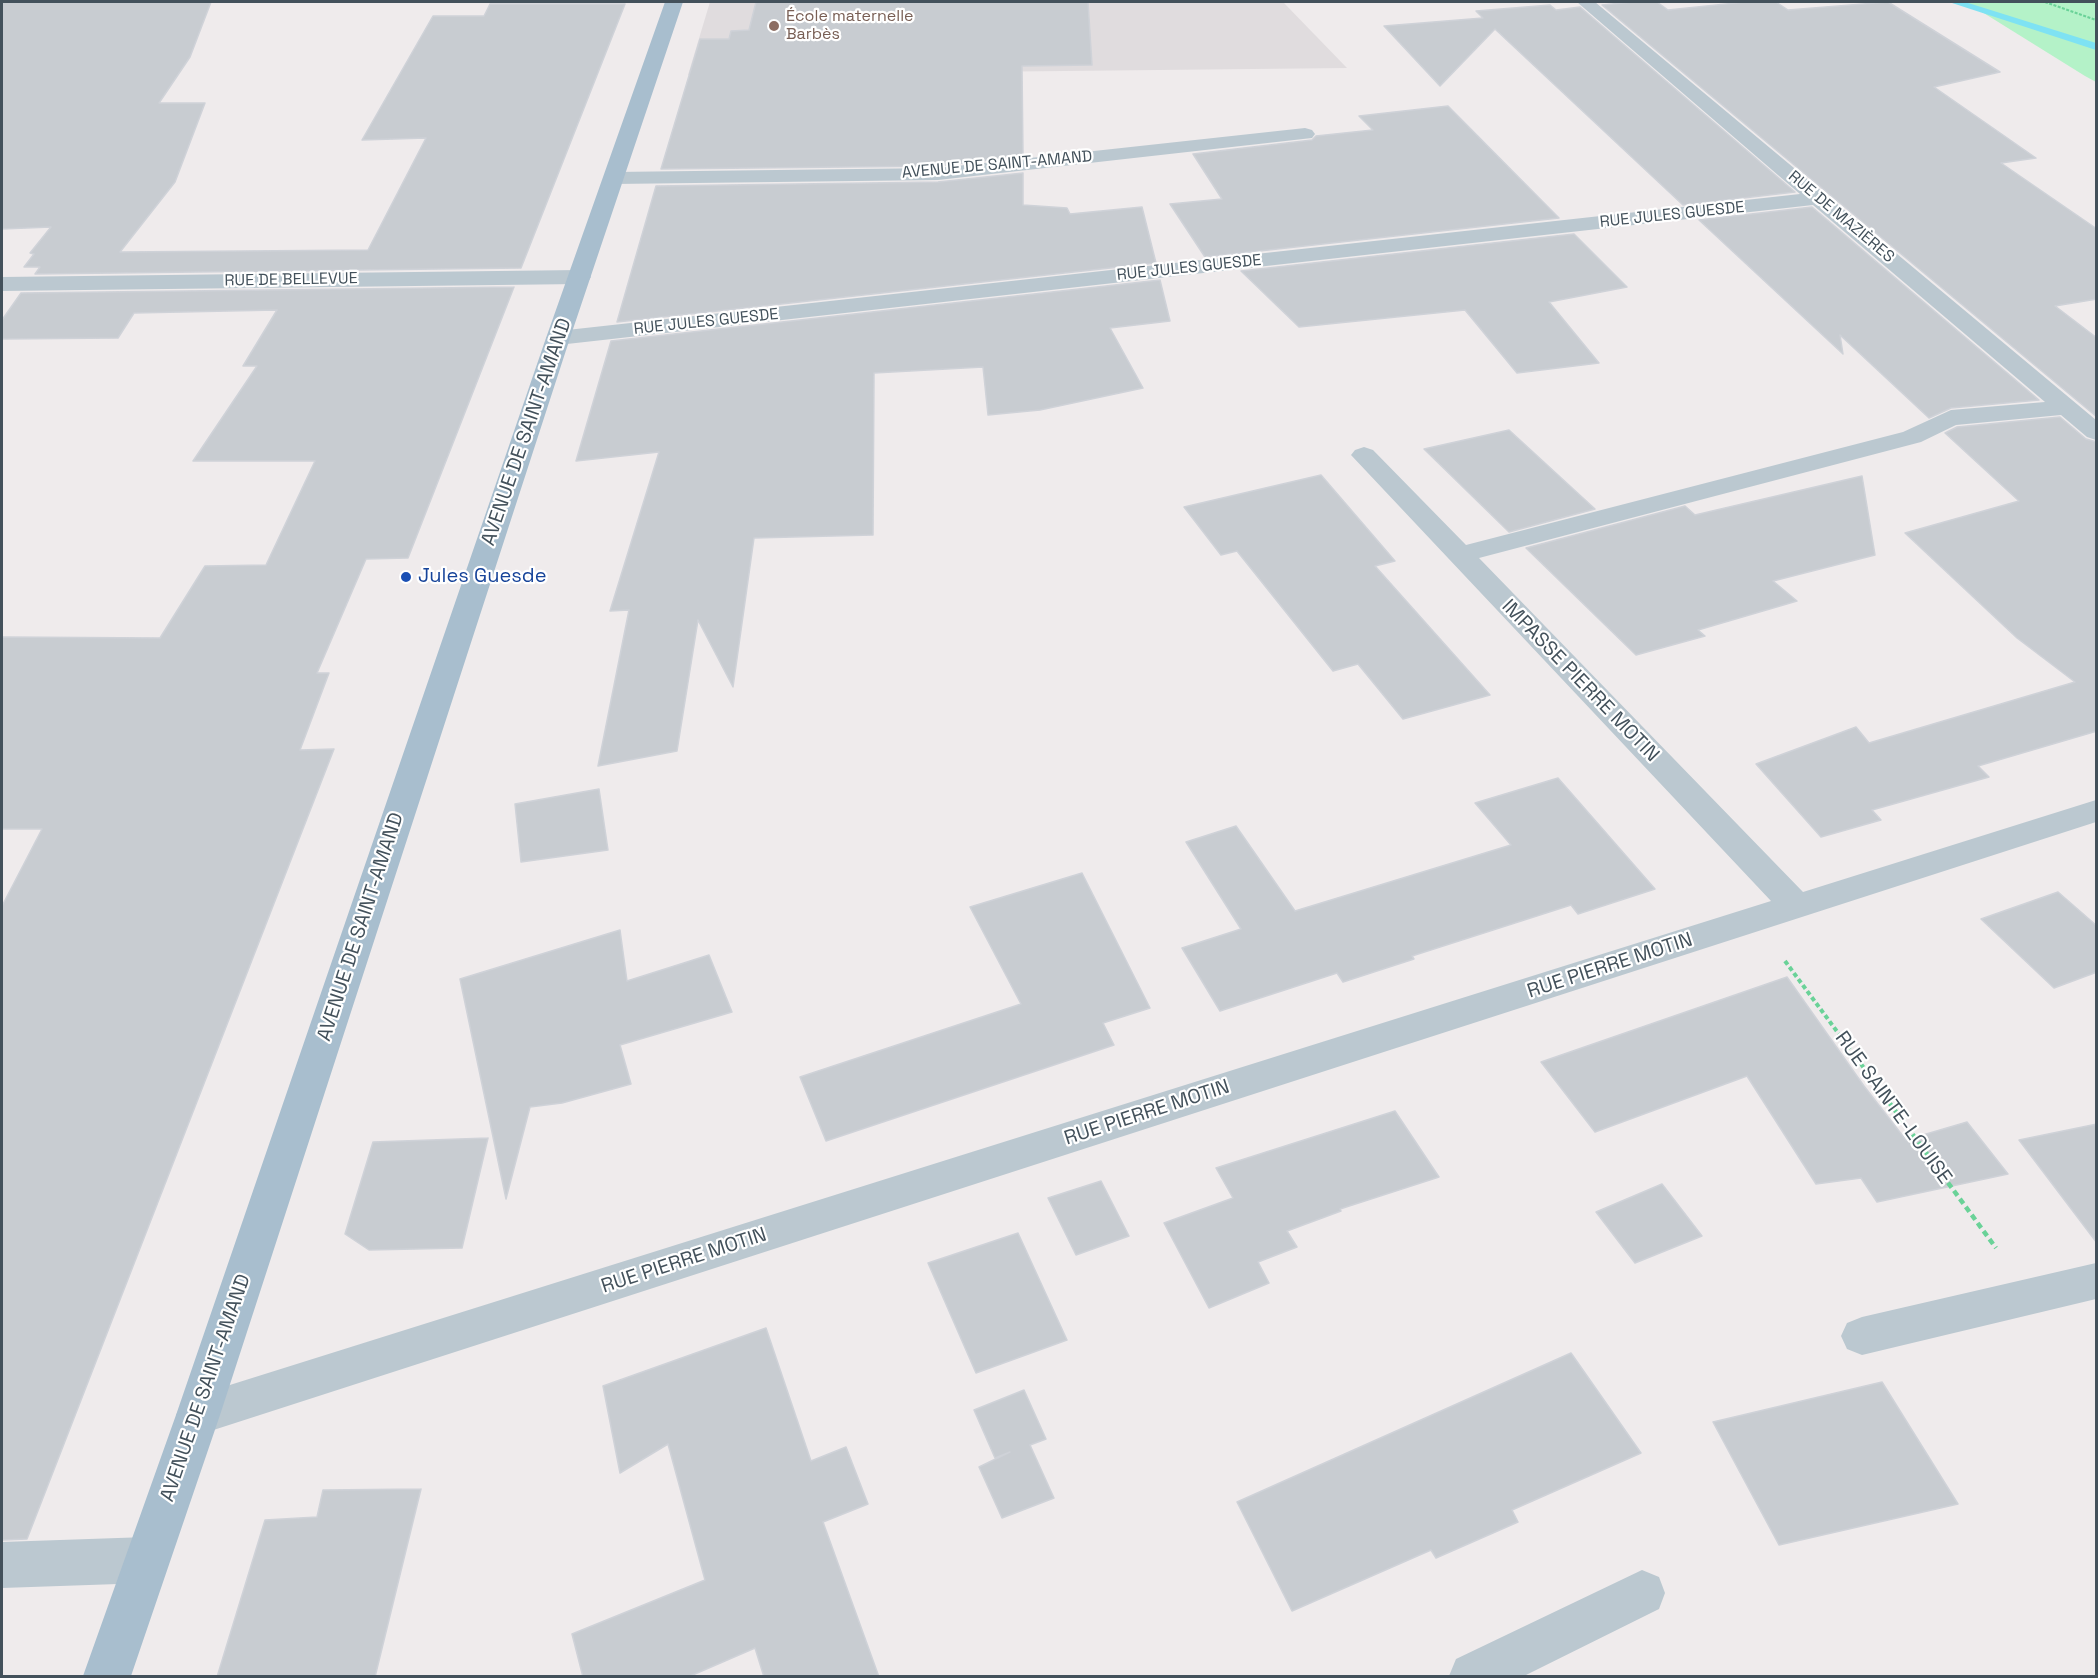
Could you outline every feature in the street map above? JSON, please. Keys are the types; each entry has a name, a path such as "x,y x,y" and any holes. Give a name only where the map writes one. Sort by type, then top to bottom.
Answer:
{"main road":[{"name":"AVENUE DE SAINT-AMAND","path":"106,1677 198,1415 558,338 674,2"}],"street":[{"name":"RUE DE MAZIÈRES","path":"1585,2 2097,432"},
{"name":"AVENUE DE SAINT-AMAND","path":"614,178 938,174 1305,134"},
{"name":"RUE JULES GUESDE","path":"558,338 1819,198"},
{"name":"RUE DE BELLEVUE","path":"2,284 580,277"},
{"path":"1460,555 1912,436 1951,418 2066,407"},
{"name":"IMPASSE PIERRE MOTIN","path":"1364,456 1797,907"},
{"name":"RUE PIERRE MOTIN","path":"198,1415 2097,811"},
{"path":"1862,1336 2097,1281"},
{"path":"2,1565 147,1560"},
{"path":"1473,1677 1642,1593"}],"path":[{"path":"2045,2 2097,21"},
{"name":"RUE SAINTE-LOUISE","path":"1755,920 2031,1296"}],"shaded area":[{"path":"710,2 1283,2 1347,68 688,75"}],"green space":[{"path":"1966,2 2096,2 2096,82 2085,76"}],"building":[{"path":"2,2 211,2 190,57 159,103 205,103 175,182 120,252 368,250 426,138 362,140 433,16 484,16 490,4 625,4 521,268 35,274 40,267 24,267 34,254 30,253 51,227 2,229"},
{"path":"756,2 1088,2 1092,65 1022,66 1023,156 938,166 661,169 700,39 729,39 731,31 749,30"},
{"path":"1657,2 1668,10 1745,2 1776,2 1788,10 1888,2 2000,72 1934,87 2036,158 2001,163 2097,229 2097,299 2055,306 2097,338 2097,417 1602,5"},
{"path":"1550,5 1556,10 1580,7 1795,192 1683,205 1495,29 1440,86 1384,26 1483,18 1476,11"},
{"path":"1448,106 1559,218 1205,257 1170,204 1222,199 1193,154 1312,140 1316,136 1373,130 1359,116"},
{"path":"1023,173 1023,205 1067,208 1070,214 1142,207 1156,263 617,322 656,186 938,182"},
{"path":"1812,207 2039,400 1951,408 1929,418 1840,335 1843,354 1699,220"},
{"path":"1574,234 1627,287 1549,302 1599,363 1517,373 1465,310 1299,327 1241,271"},
{"path":"1160,280 1170,321 1110,328 1143,388 1040,410 988,415 983,367 874,373 873,535 754,538 733,687 698,620 677,751 598,766 629,610 610,611 659,452 576,461 611,341"},
{"path":"514,287 408,558 366,559 317,673 329,673 300,750 334,749 27,1539 2,1540 2,906 42,829 2,829 2,637 160,638 205,566 266,565 315,461 193,461 257,366 243,366 277,310 134,313 118,338 2,339 2,320 21,293"},
{"path":"2060,417 2086,439 2097,442 2097,731 1978,766 1989,777 1872,810 1881,820 1821,837 1756,764 1856,727 1869,743 2075,682 2017,638 1905,533 2019,501 1945,433 1957,427"},
{"path":"1509,430 1595,509 1509,532 1424,449"},
{"path":"1321,475 1395,561 1375,566 1490,695 1403,719 1358,664 1333,671 1237,551 1221,555 1184,507"},
{"path":"1862,476 1875,555 1773,581 1797,601 1698,630 1705,636 1636,655 1526,548 1685,506 1695,515"},
{"path":"1558,778 1655,889 1578,914 1571,905 1412,956 1414,959 1343,982 1337,973 1220,1011 1182,948 1241,929 1186,842 1236,826 1295,911 1511,845 1475,803"},
{"path":"599,789 608,850 521,862 515,804"},
{"path":"1082,873 1150,1008 1103,1023 1114,1045 826,1141 800,1077 1021,1004 970,907"},
{"path":"2058,892 2097,926 2097,972 2054,988 1981,919"},
{"path":"620,930 627,981 709,955 732,1012 620,1045 631,1084 562,1103 530,1107 506,1199 460,979"},
{"path":"1787,977 1864,1086 1906,1140 1967,1122 2008,1174 1877,1202 1861,1178 1816,1184 1747,1076 1595,1132 1541,1062"},
{"path":"1395,1111 1439,1177 1340,1209 1341,1211 1287,1231 1297,1247 1258,1262 1269,1283 1209,1308 1164,1223 1233,1198 1216,1168"},
{"path":"2097,1124 2097,1243 2019,1140"},
{"path":"488,1138 462,1248 369,1250 345,1234 373,1142"},
{"path":"1101,1181 1129,1236 1076,1255 1048,1198"},
{"path":"1662,1184 1702,1236 1635,1263 1596,1212"},
{"path":"1018,1233 1067,1340 976,1373 928,1263"},
{"path":"766,1328 811,1461 846,1447 868,1504 823,1522 879,1677 764,1677 755,1648 688,1677 583,1677 572,1634 705,1580 668,1444 620,1473 603,1386"},
{"path":"1571,1353 1641,1453 1512,1510 1518,1522 1436,1558 1431,1550 1292,1611 1237,1502"},
{"path":"1882,1382 1958,1504 1779,1545 1713,1422"},
{"path":"1024,1390 1046,1439 1030,1445 1054,1498 1002,1518 979,1467 1010,1452 995,1458 974,1410"},
{"path":"421,1489 375,1677 217,1677 265,1520 317,1517 323,1490"}],"waterway":[{"path":"1955,2 2096,47"}],"place":[{"name":"École maternelle Barbès","path":"774,26"},
{"name":"Jules Guesde","path":"406,577"}]}
